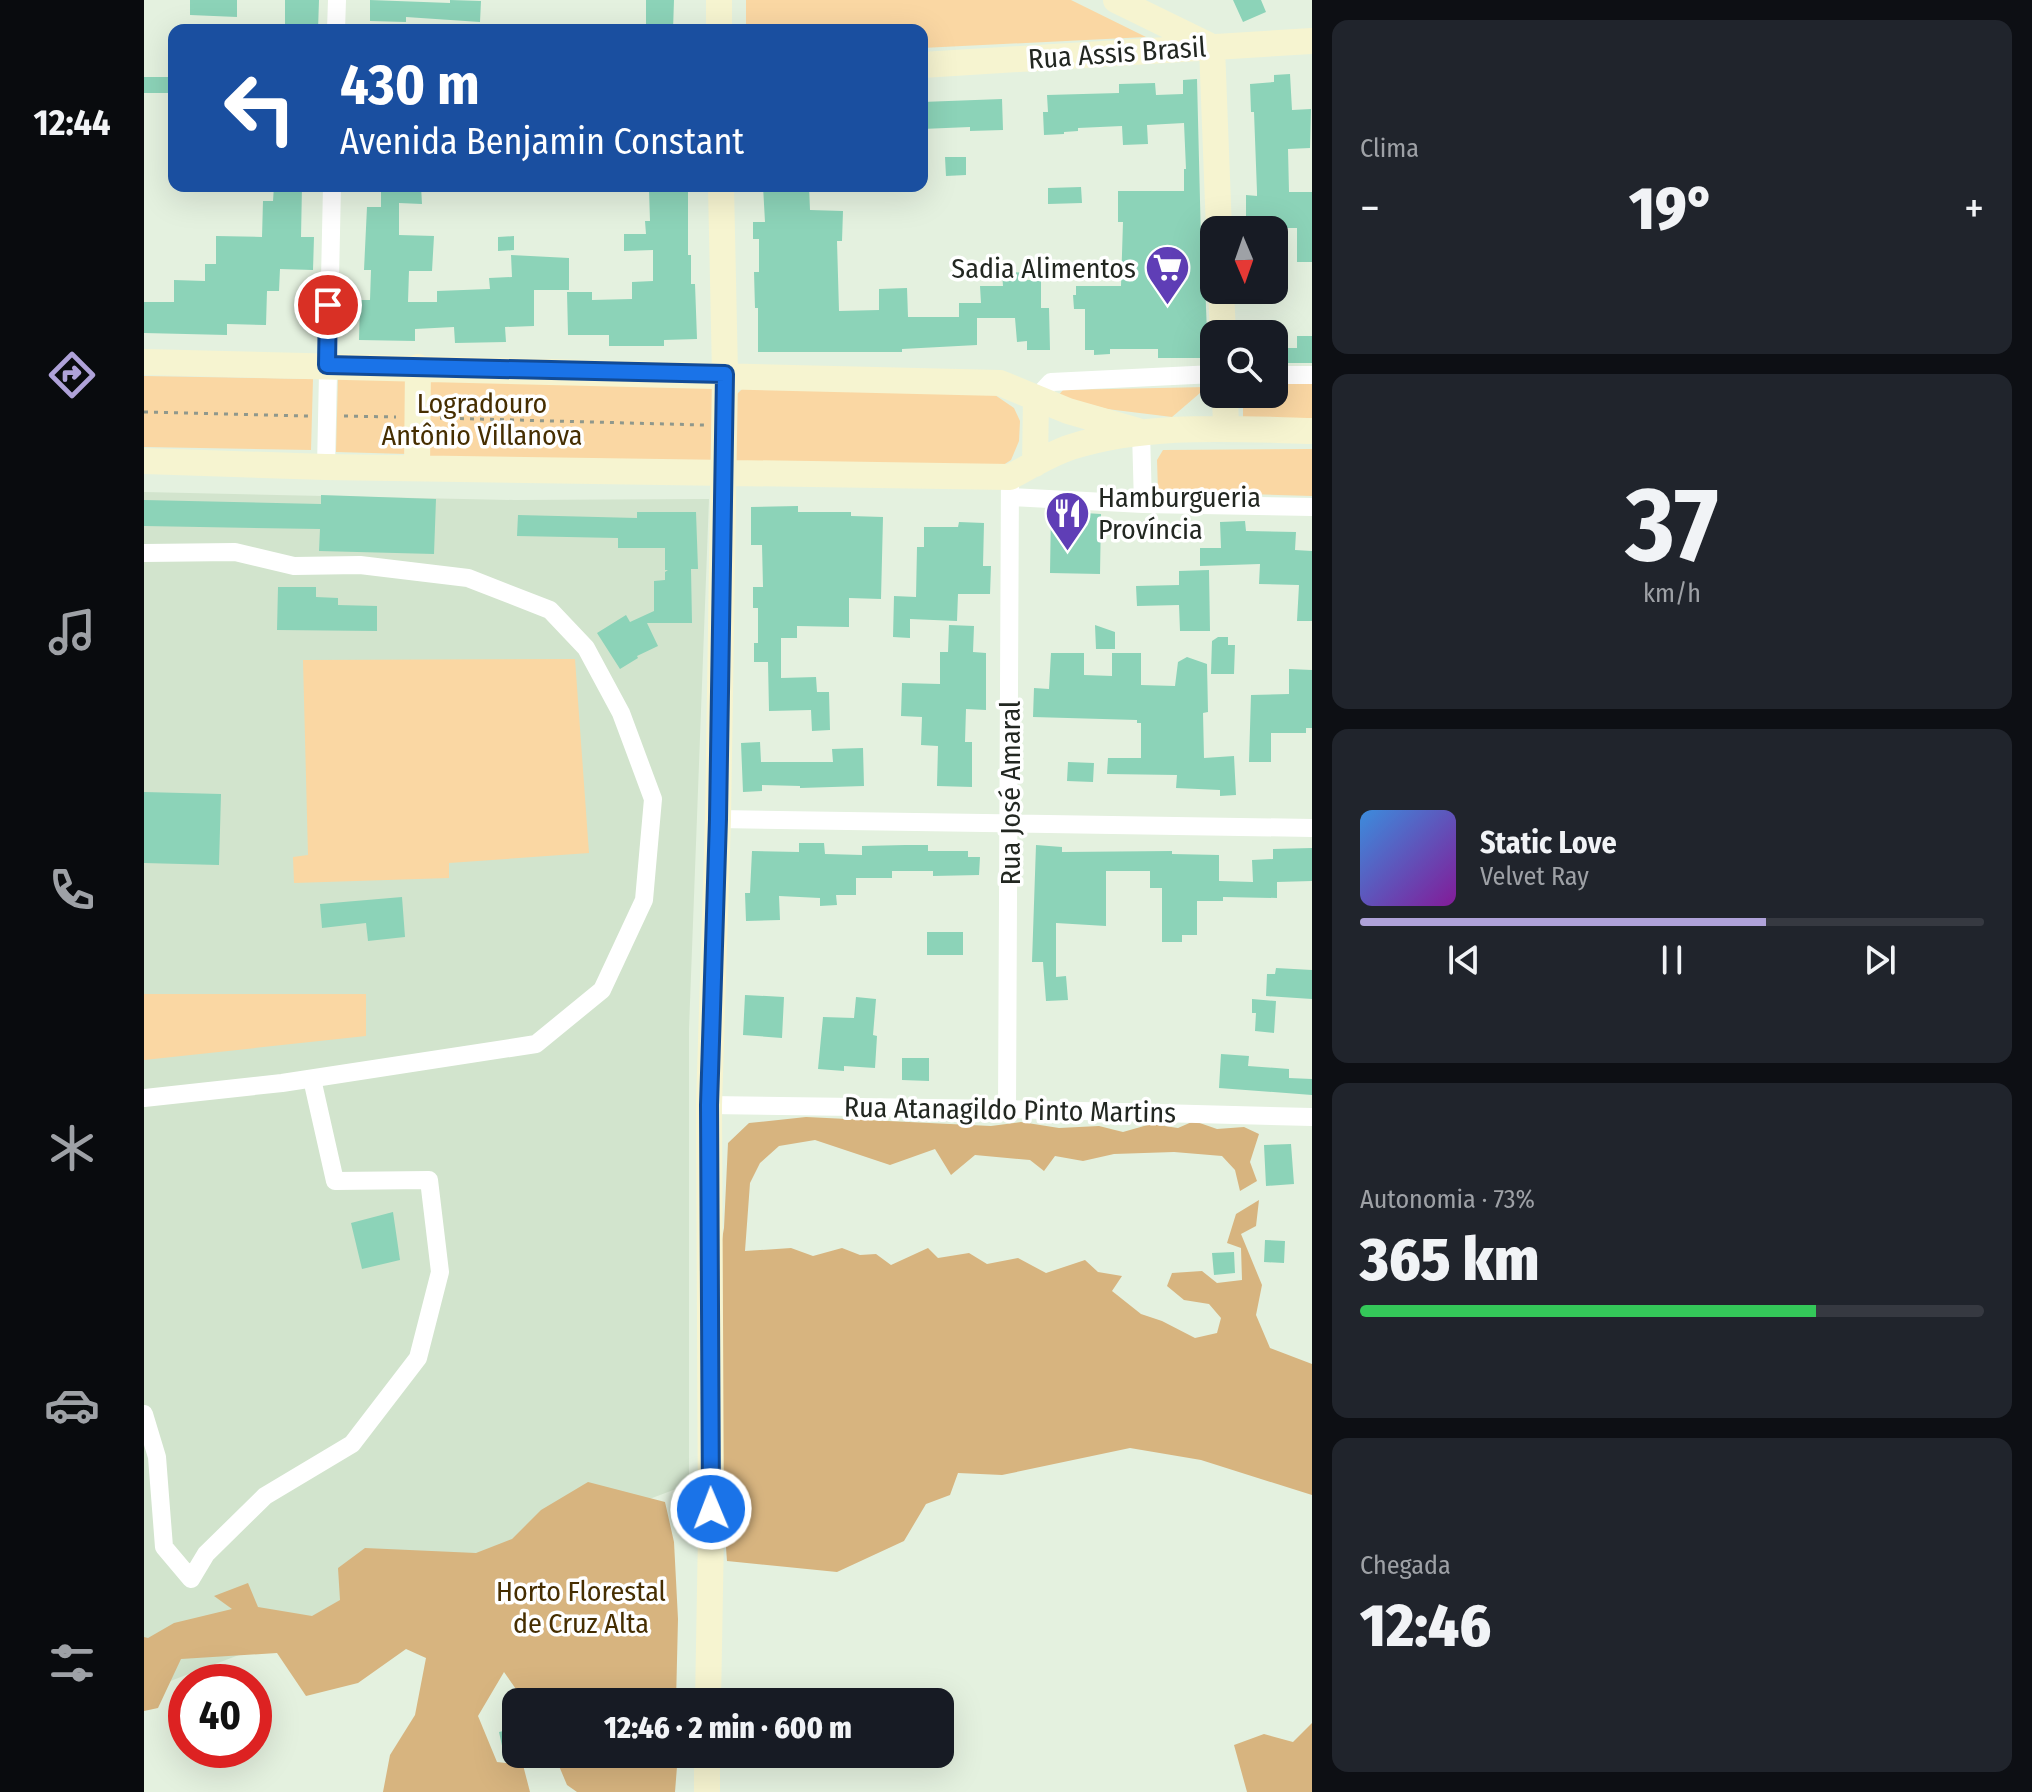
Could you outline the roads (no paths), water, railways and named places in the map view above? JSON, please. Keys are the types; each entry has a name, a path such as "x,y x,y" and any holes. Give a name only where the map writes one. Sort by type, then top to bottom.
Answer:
{"main road":[{"path":"719,0 719,24"},
{"path":"1116,0 1212,47 1218,216"},
{"name":"Rua Assis Brasil","path":"928,65 1312,41"},
{"path":"708,1688 711,1533 709,1105 718,819 725,374 721,192"},
{"path":"144,362 1000,383 1068,411 1141,432"},
{"path":"417,468 418,367"},
{"path":"1035,464 1036,398"},
{"path":"1225,408 1226,429"},
{"path":"144,461 724,474 1010,487 1035,464 1070,447 1141,432 1226,429 1312,431"},
{"path":"707,1768 707,1792"}],"street":[{"path":"336,24 337,0"},
{"path":"326,467 332,192"},
{"path":"1036,398 1051,382 1200,375"},
{"path":"1288,375 1312,375"},
{"path":"1141,432 1143,504"},
{"path":"1010,487 1143,504 1312,507"},
{"name":"Rua José Amaral","path":"1007,1109 1010,487"},
{"path":"144,553 235,552 294,566 360,565 468,578 550,610 586,648 621,713 653,799 644,900 602,990 536,1044 312,1079 144,1098"},
{"path":"718,819 1312,828"},
{"path":"144,1414 157,1457 164,1547 191,1579 206,1554 265,1496 352,1444 418,1358 440,1272 429,1180 335,1181 312,1079"},
{"name":"Rua Atanagildo Pinto Martins","path":"709,1105 1312,1117"}],"place":[{"name":"Sadia Alimentos","path":"1167,307"},
{"name":"Hamburgueria Província","path":"1067,552"}],"park label":[{"name":"Logradouro Antônio Villanova","path":"482,419"},
{"name":"Horto Florestal de Cruz Alta","path":"581,1607"}]}
